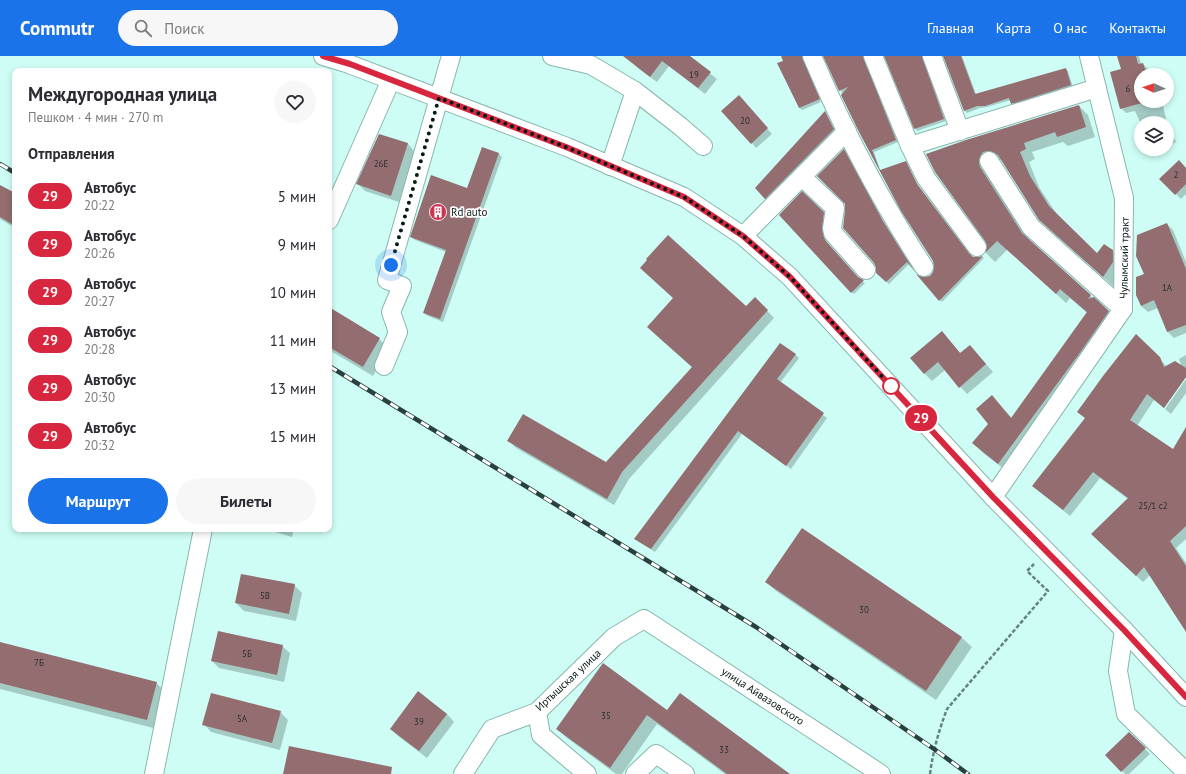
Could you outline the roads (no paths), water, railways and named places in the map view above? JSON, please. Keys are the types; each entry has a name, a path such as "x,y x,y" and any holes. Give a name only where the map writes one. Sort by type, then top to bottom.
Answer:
{"street":[{"path":"323,56 350,64 566,147 684,197 743,236 790,277 993,497 1124,630 1186,697"},
{"path":"384,366 398,332 391,312 402,286 387,280 451,56"},
{"path":"552,56 591,65 635,91 704,146"},
{"path":"812,56 825,87 866,170 924,267"},
{"path":"873,56 910,146 926,178 977,247"},
{"path":"932,56 960,131"},
{"name":"Чулымский тракт","path":"993,497 1123,309 1124,198 1089,56"},
{"path":"332,213 391,80"},
{"path":"910,146 1097,88"},
{"path":"610,166 635,91"},
{"path":"743,236 847,131"},
{"path":"989,161 1031,227 1123,309"},
{"path":"802,177 835,208 832,228 833,233 866,270"},
{"path":"154,774 202,532"},
{"name":"Иртышская улица","path":"463,774 492,729 537,712 614,636 644,619"},
{"name":"улица Айвазовского","path":"644,619 881,774"},
{"path":"1124,630 1118,671 1126,714 1186,772"},
{"path":"537,712 540,735 587,774"},
{"path":"635,774 656,754 685,774"}],"railway":[{"path":"0,164 12,171"},
{"path":"332,368 756,627 968,774"}],"place":[{"name":"Rd auto","path":"438,212"}]}
